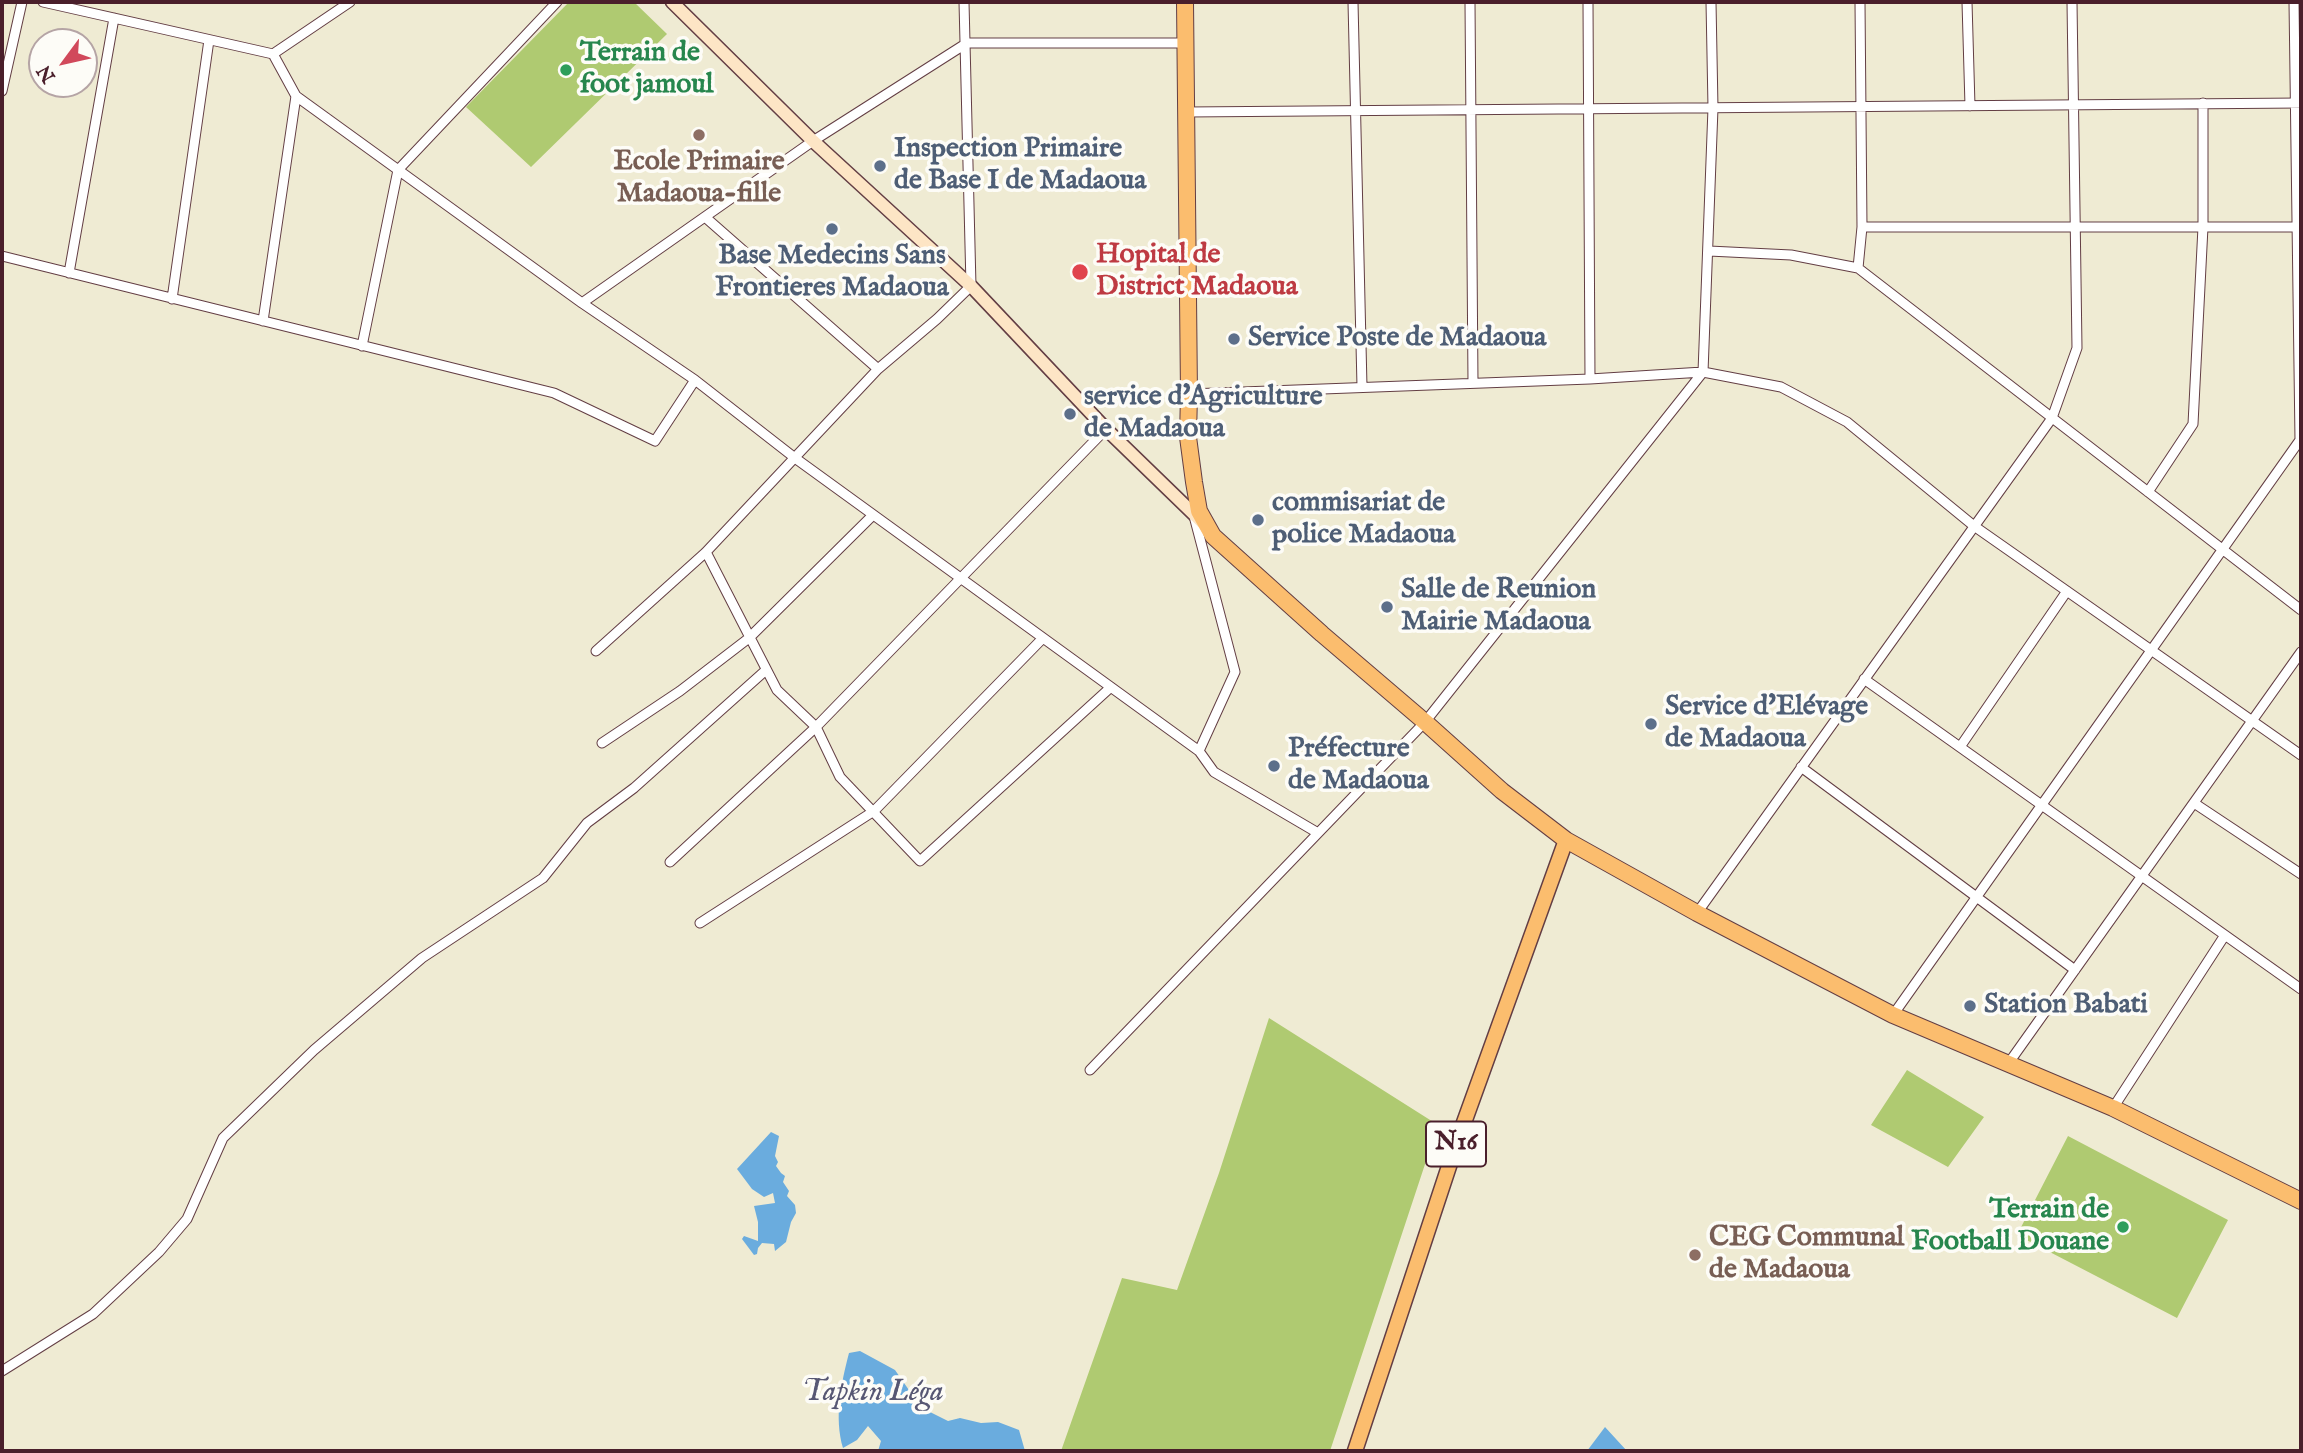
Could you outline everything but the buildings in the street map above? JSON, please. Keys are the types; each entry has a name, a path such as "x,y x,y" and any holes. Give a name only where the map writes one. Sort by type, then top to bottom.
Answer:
{"highway":[{"path":"1185,2 1188,437 1199,520 1213,536 1502,791 1566,840 1697,913 1893,1015 2113,1108 2301,1201"}],"main road":[{"name":"N16","path":"1355,1451 1457,1142 1566,840"}],"street":[{"path":"2,91 22,2"},
{"path":"43,2 274,54 350,2"},
{"path":"362,346 398,170 557,2"},
{"path":"672,2 813,141 971,286 1106,429 1199,520 1235,672 1199,751"},
{"path":"596,651 706,552 878,369 971,286 964,2"},
{"path":"1353,2 1362,387"},
{"path":"1470,2 1473,383"},
{"path":"1588,2 1590,379"},
{"path":"1090,1070 1425,722 1703,372 1713,108 1711,2"},
{"path":"1858,268 1862,227 1860,2"},
{"path":"1967,2 1970,106"},
{"path":"1697,913 2052,418 2077,348 2072,2"},
{"path":"1893,1015 2300,440 2298,103 2294,2"},
{"path":"69,273 114,18"},
{"path":"172,299 209,40"},
{"path":"582,303 813,141 967,43 1185,43"},
{"path":"274,54 296,96 582,303 695,380 795,458 1199,751 1214,772 1318,833"},
{"path":"263,321 296,96"},
{"path":"2148,492 2193,424 2203,227 2203,103"},
{"path":"1187,112 2298,103"},
{"path":"705,217 878,369"},
{"path":"1862,227 2298,227"},
{"path":"1709,250 1791,255 1858,268 2301,610"},
{"path":"2,256 554,393 654,441 695,380"},
{"path":"1189,394 1590,379 1703,372 1781,387 1847,422 1974,526 2301,755"},
{"path":"670,862 816,727 1106,429"},
{"path":"602,743 680,691 748,638 873,515"},
{"path":"706,552 777,690 816,727 840,777 920,861 1111,687"},
{"path":"1960,747 2067,591"},
{"path":"700,923 874,811 1042,638"},
{"path":"2008,1064 2301,652"},
{"path":"2,1371 93,1314 159,1252 187,1219 223,1138 314,1050 422,958 543,878 587,822 634,788 766,670"},
{"path":"1864,679 2301,989"},
{"path":"1801,767 2075,970"},
{"path":"2194,803 2301,874"},
{"path":"2113,1108 2225,935"}],"green space":[{"name":"Terrain de foot jamoul","path":"569,2 634,2 667,34 531,167 466,107"},
{"path":"1269,1018 1438,1125 1330,1451 1061,1451 1122,1278 1177,1290 1219,1173"},
{"path":"1907,1070 1984,1117 1948,1167 1871,1125"},
{"name":"Terrain de Football Douane","path":"2068,1136 2228,1220 2177,1318 2017,1235"}],"water":[{"path":"771,1132 779,1136 776,1166 785,1176 783,1182 789,1191 787,1196 795,1205 796,1213 786,1242 775,1251 774,1244 762,1243 754,1255 742,1239 744,1236 758,1241 758,1222 754,1206 775,1203 773,1193 764,1197 752,1189 737,1169"},
{"name":"Tapkin Léga","path":"860,1351 895,1370 928,1411 948,1421 960,1418 981,1423 998,1422 1019,1430 1025,1451 878,1451 881,1441 868,1426 857,1440 843,1448 839,1424 841,1389 849,1353"},
{"path":"1605,1427 1627,1451 1587,1451"}],"place":[{"name":"Terrain de foot jamoul","path":"566,70"},
{"name":"Ecole Primaire Madaoua-fille","path":"699,135"},
{"name":"Inspection Primaire de Base I de Madaoua","path":"880,166"},
{"name":"Base Medecins Sans Frontieres Madaoua","path":"832,229"},
{"name":"Hopital de District Madaoua","path":"1080,272"},
{"name":"Service Poste de Madaoua","path":"1234,339"},
{"name":"service d'Agriculture de Madaoua","path":"1070,414"},
{"name":"commisariat de police Madaoua","path":"1258,520"},
{"name":"Salle de Reunion Mairie Madaoua","path":"1387,607"},
{"name":"Service d'Elévage de Madaoua","path":"1651,724"},
{"name":"Préfecture de Madaoua","path":"1274,766"},
{"name":"Station Babati","path":"1970,1006"},
{"name":"Terrain de Football Douane","path":"2123,1227"},
{"name":"CEG Communal de Madaoua","path":"1695,1255"}]}
